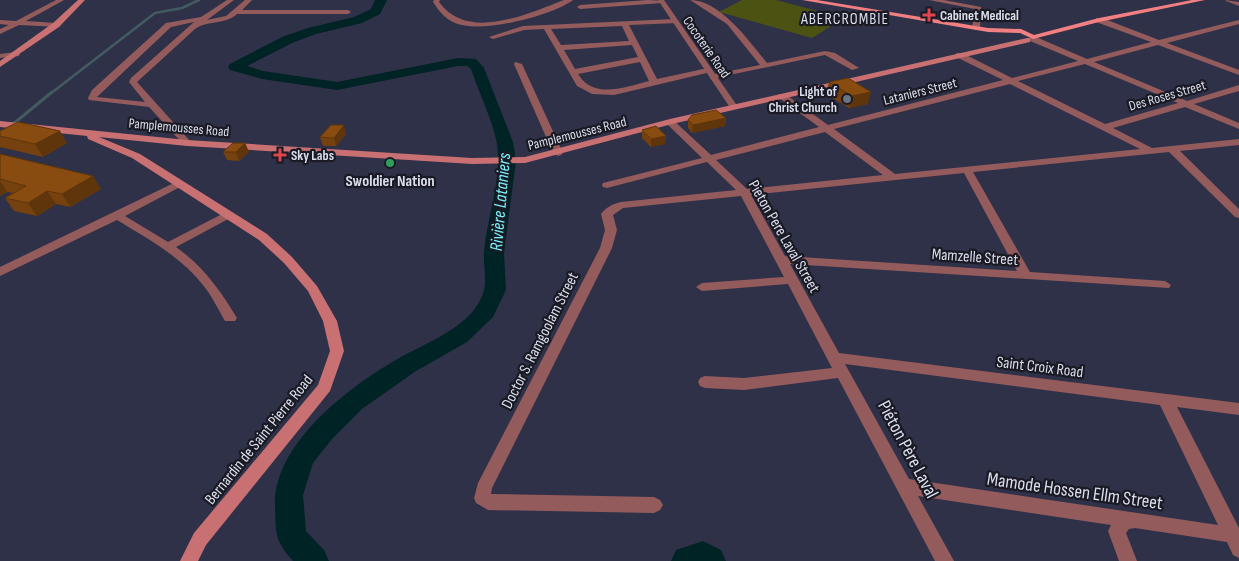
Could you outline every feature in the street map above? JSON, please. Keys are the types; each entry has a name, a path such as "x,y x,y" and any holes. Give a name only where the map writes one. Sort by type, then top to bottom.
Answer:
{"main road":[{"path":"0,65 56,25 82,0"},
{"path":"805,0 976,28 991,31 1008,38 1031,38 1061,28 1202,0"},
{"path":"1008,38 1020,31 1061,28"},
{"path":"1020,31 1031,38"},
{"name":"Pamplemousses Road","path":"3,124 187,143 495,161 525,160 558,153 670,122 959,55 1008,38 1031,38"},
{"name":"Bernardin de Saint Pierre Road","path":"69,130 123,149 136,156 264,237 288,260 313,289 330,321 337,351 325,386 200,539 189,561"},
{"path":"123,149 137,137"},
{"path":"136,156 135,144 137,137"}],"street":[{"path":"0,32 61,0"},
{"path":"187,143 135,85 135,78 195,25 231,0"},
{"path":"195,25 228,18 249,0"},
{"path":"437,0 436,2 445,14 458,21 480,25 526,16 570,0"},
{"path":"580,7 661,0"},
{"name":"Cocoterie Road","path":"661,0 734,107"},
{"path":"693,0 730,22 764,66"},
{"path":"932,0 966,3 980,9 976,28"},
{"path":"1228,0 1239,4"},
{"path":"234,12 350,9 242,6"},
{"path":"152,105 92,98 95,92 169,25 203,19"},
{"path":"1099,20 1239,73"},
{"path":"493,37 519,29 674,21"},
{"path":"0,22 56,25"},
{"name":"Lataniers Street","path":"607,185 1239,22"},
{"path":"624,24 654,82"},
{"path":"546,28 580,84 595,92 614,92 654,82 764,66 825,53"},
{"path":"1031,38 1239,126"},
{"path":"558,48 634,43"},
{"path":"816,46 825,53 855,68"},
{"path":"0,56 16,54"},
{"path":"959,55 1149,150"},
{"path":"573,72 642,59"},
{"path":"518,64 558,153"},
{"name":"Des Roses Street","path":"1103,128 1239,88"},
{"path":"782,96 894,178"},
{"name":"Pieton Pere Laval Street","path":"670,122 744,192 836,358"},
{"path":"744,192 1239,142"},
{"path":"1171,148 1239,216"},
{"path":"967,170 1025,275"},
{"path":"0,272 117,216 178,184"},
{"name":"Doctor S. Ramgoolam Street","path":"654,505 488,502 482,498 484,488 606,248 611,230 607,214 621,205 744,192"},
{"path":"169,246 228,215"},
{"path":"117,216 169,246 193,266 207,282 230,318"},
{"name":"Mamzelle Street","path":"782,260 1166,285"},
{"path":"702,287 793,280"},
{"name":"Piéton Père Laval","path":"836,358 945,561"},
{"name":"Saint Croix Road","path":"836,358 1239,409"},
{"path":"705,382 744,384 844,372"},
{"path":"1166,399 1237,540"},
{"name":"Mamode Hossen Ellm Street","path":"904,486 1135,520 1237,540"},
{"path":"1128,561 1117,530 1124,522 1135,520"}],"green space":[{"path":"742,0 776,0 844,18 812,38 719,12"}],"building":[{"path":"848,78 871,92 852,96 829,82"},
{"path":"716,110 726,118 693,125 688,120 692,115"},
{"path":"18,122 60,131 35,144 0,136 0,131"},
{"path":"331,125 344,125 334,138 320,137"},
{"path":"656,126 666,136 651,139 642,130"},
{"path":"233,143 245,143 236,152 223,152"},
{"path":"0,154 93,176 62,194 47,191 28,203 5,198 26,186 0,179"}],"waterway":[{"path":"50,94 155,13 182,8 199,0"},
{"name":"Rivière Lataniers","path":"313,561 291,537 289,495 301,458 323,431 353,402 407,365 459,336 485,312 495,290 494,253 507,161 505,142 477,68 471,62 458,62 337,86 262,75 235,67 287,40 312,31 358,20 376,11 381,0"},
{"path":"12,125 52,92"},
{"name":"Rivière Lataniers","path":"687,561 703,556 710,561"}],"place":[{"name":"Cabinet Medical","path":"929,15"},
{"name":"Light of Christ Church","path":"847,99"},
{"name":"Sky Labs","path":"280,155"},
{"name":"Swoldier Nation","path":"390,163"}],"district":[{"name":"ABERCROMBIE","path":"845,18"}]}
